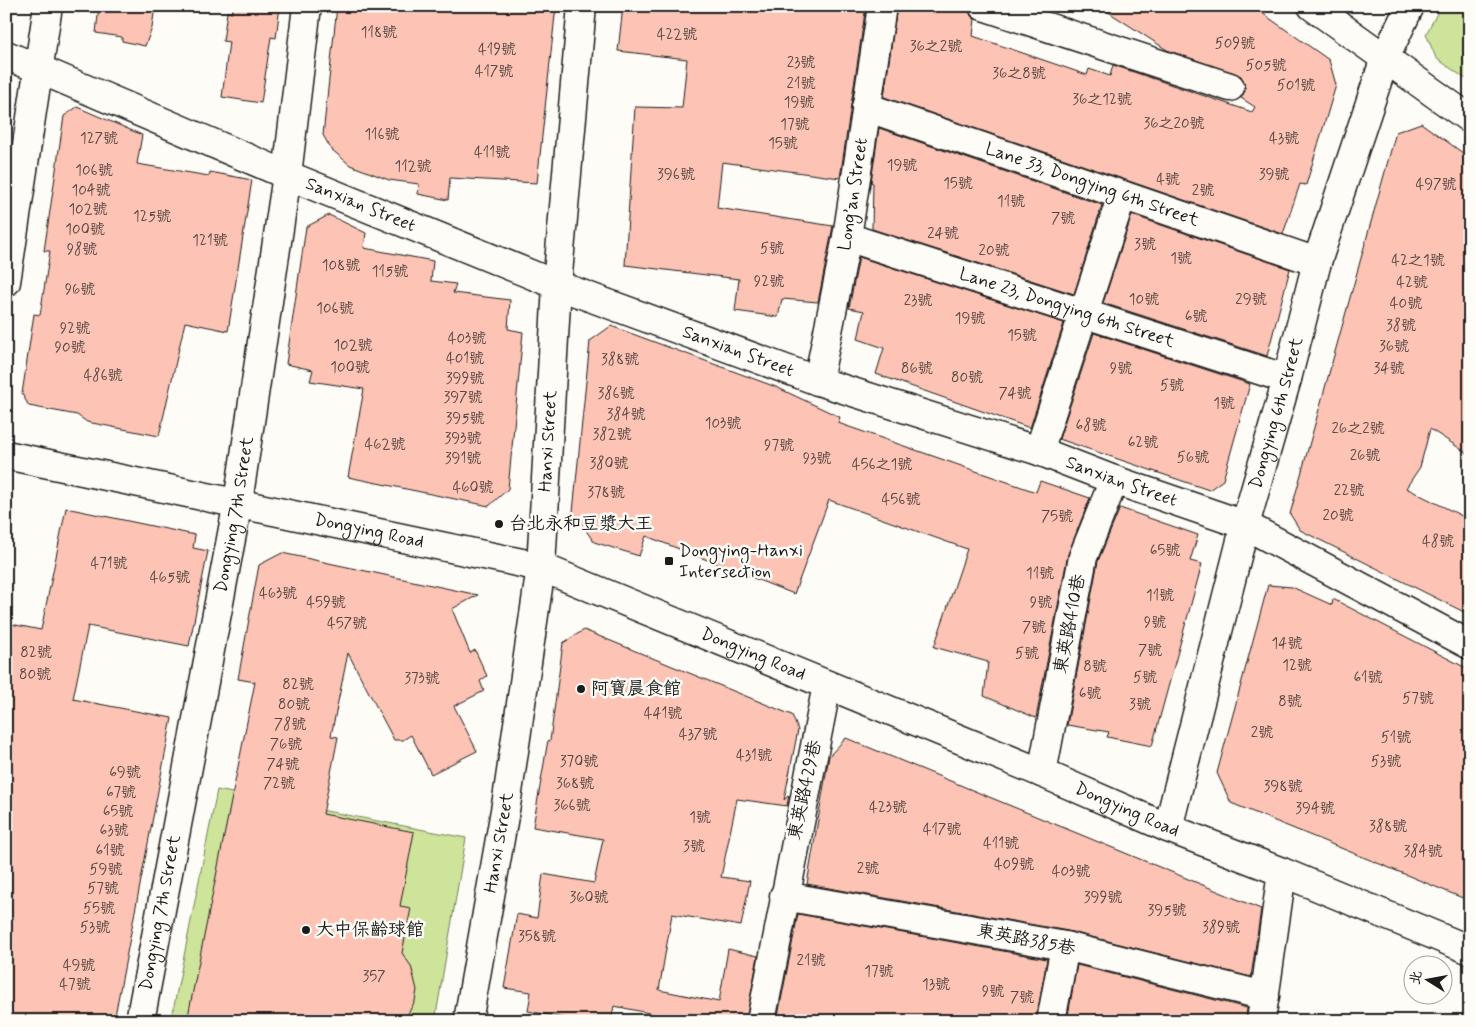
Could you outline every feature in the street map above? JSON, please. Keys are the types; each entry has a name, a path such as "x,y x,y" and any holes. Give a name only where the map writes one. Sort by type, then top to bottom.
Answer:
{"street":[{"path":"6,282 48,6"},
{"name":"Dongying 7th Street","path":"140,1021 238,502 287,175 307,6"},
{"name":"Hanxi Street","path":"468,1021 507,798 541,567 557,285 582,6"},
{"name":"Long’an Street","path":"818,381 847,237 882,6"},
{"path":"983,6 1230,87"},
{"path":"1312,6 1470,119"},
{"name":"Dongying 6th Street","path":"1168,828 1245,525 1317,262 1386,58 1410,6"},
{"name":"Sanxian Street","path":"6,55 287,175 557,285 818,381 1039,451 1114,480 1245,525 1470,645"},
{"name":"Lane 33, Dongying 6th Street","path":"866,107 1317,262"},
{"path":"1039,451 1122,195"},
{"name":"Lane 23, Dongying 6th Street","path":"847,237 1286,379"},
{"name":"Dongying Road","path":"6,455 238,502 541,567 1042,773 1168,828 1282,872 1470,950"},
{"name":"東英路410巷","path":"1042,773 1083,556 1114,480"},
{"name":"東英路429巷","path":"761,1021 784,896 827,685"},
{"name":"東英路385巷","path":"784,896 1065,946 1263,1009 1282,872"},
{"path":"1051,1021 1065,946"}],"green space":[{"path":"1441,6 1470,6 1470,82 1436,58 1426,34"},
{"name":"大中保齡球館","path":"217,790 466,838 435,1021 171,1021"}],"building":[{"path":"99,6 155,6 152,28 145,46 122,41 122,37 96,33"},
{"path":"233,6 280,6 276,38 271,37 261,103 222,97 229,42 223,41 227,12 232,13"},
{"path":"337,6 556,6 537,183 450,178 448,200 418,194 419,184 389,180 350,165 331,149 323,135"},
{"path":"623,6 866,6 840,178 722,162 717,208 833,226 818,302 782,299 778,317 735,311 739,279 625,265 635,107 682,108 687,59 618,51"},
{"path":"897,6 968,6 971,16 975,19 973,36 1087,75 1089,69 1110,76 1113,65 1252,112 1255,107 1241,98 1245,91 1245,84 1241,76 1167,50 1099,6 1252,6 1329,60 1336,85 1306,185 1300,184 1283,234 884,97"},
{"path":"77,107 142,135 137,164 209,176 210,172 252,180 228,331 185,322 159,436 87,422 77,415 29,406 22,394 34,314 40,315 50,251 44,251 64,116"},
{"path":"1421,123 1470,158 1470,455 1430,429 1420,467 1406,488 1470,520 1470,615 1300,530 1290,514 1396,132"},
{"path":"879,128 1102,205 1074,294 872,229 873,183 871,182"},
{"path":"329,215 366,233 364,248 433,261 431,281 456,284 453,293 510,300 508,329 523,332 508,489 489,506 348,477 364,389 310,381 313,370 286,364 306,227"},
{"path":"1132,215 1290,269 1267,356 1103,303"},
{"path":"859,257 1064,323 1030,428 876,374 884,348 858,339 864,311 849,308"},
{"path":"611,326 776,387 840,417 838,423 1036,492 1040,481 1090,498 1068,554 1036,718 984,696 988,662 934,647 967,549 829,500 794,594 646,536 639,556 594,542 573,512 590,341"},
{"path":"1094,333 1250,384 1223,480 1209,490 1059,439"},
{"path":"66,508 195,535 193,548 208,551 189,646 88,626 73,699 172,718 114,1021 6,1021 6,623 41,630"},
{"path":"1120,508 1198,535 1190,561 1202,564 1152,746 1107,737 1109,732 1067,725 1098,561"},
{"path":"282,553 478,595 452,609 470,653 475,650 487,676 480,681 484,691 454,706 477,751 431,774 411,735 403,740 394,740 348,653 331,736 338,737 323,814 414,832 400,906 411,908 402,953 411,966 417,990 415,1001 404,1021 187,1021 255,682 238,679 259,565"},
{"path":"1268,585 1292,587 1332,605 1333,599 1470,670 1470,901 1231,803 1217,773"},
{"path":"584,630 792,715 798,730 784,800 789,795 787,806 737,799 721,877 750,881 741,926 672,914 659,990 719,1002 728,949 758,956 746,1021 689,1021 614,1006 611,1021 579,1021 528,1011 531,992 504,988 517,914 537,918 543,874 594,883 603,839 533,827 548,740 550,741 563,643"},
{"path":"846,738 1261,909 1251,977 1068,931 807,884 829,756"},
{"path":"798,914 1047,959 1036,1021 777,1021"},
{"path":"1077,965 1247,1008 1246,1021 1067,1021"}],"place":[{"name":"台北永和豆漿大王","path":"499,524"},
{"name":"Dongying-Hanxi Intersection","path":"669,561"},
{"name":"阿寶晨食館","path":"581,689"},
{"name":"大中保齡球館","path":"306,930"}]}
